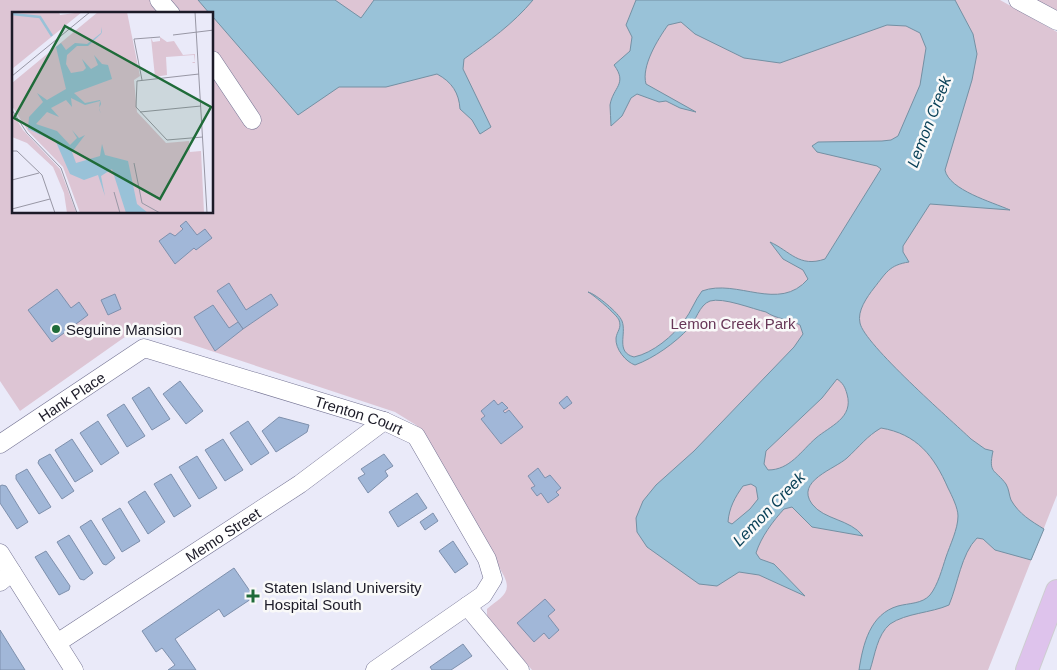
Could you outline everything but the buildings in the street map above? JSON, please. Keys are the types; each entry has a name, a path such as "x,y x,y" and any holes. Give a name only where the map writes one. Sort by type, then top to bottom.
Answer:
{"main road":[{"path":"1027,670 1057,591"}],"street":[{"path":"159,0 169,12"},
{"path":"1018,0 1057,21"},
{"path":"214,63 252,120"},
{"name":"Trenton Court","path":"144,348 384,421 416,436 487,559 493,579 483,595 467,606"},
{"name":"Hank Place","path":"0,444 144,348"},
{"name":"Memo Street","path":"57,643 300,484 384,421"},
{"path":"0,553 6,577 57,643 74,670"},
{"path":"375,670 467,606 520,670"}],"green space":[{"name":"Lemon Creek Park","path":"0,0 1000,0 1057,32 1057,495 988,670 532,670 487,616 487,609 506,591 507,587 504,576 430,444 416,425 395,412 139,327 20,411 0,381"},
{"path":"1034,0 1057,0 1057,13"}],"water":[{"path":"198,0 335,0 361,18 374,0 533,0 492,39 464,59 463,69 491,127 480,134 472,120 460,109 454,89 437,74 386,87 339,87 298,115 214,18 214,12 208,12"},
{"name":"Lemon Creek","path":"636,0 955,0 973,34 977,54 972,80 945,170 954,184 1010,210 930,204 903,246 903,252 909,262 897,265 888,271 863,304 859,318 865,333 876,347 910,382 971,439 985,449 993,451 992,468 1006,484 1014,505 1026,517 1044,529 1031,560 995,550 983,539 977,538 963,561 949,605 896,620 890,624 879,639 870,670 859,670 869,631 874,623 888,610 919,602 930,595 938,582 955,532 958,513 953,498 937,466 923,448 914,441 905,435 881,428 867,438 847,458 819,476 812,482 809,489 808,496 817,509 858,530 863,536 812,527 792,507 784,509 761,541 756,553 760,559 774,564 805,596 759,575 739,572 717,586 699,584 647,547 637,532 636,518 643,501 656,485 694,451 794,347 803,334 800,325 738,304 716,300 710,301 700,309 691,325 683,334 657,354 635,365 625,358 617,346 616,338 620,327 619,320 605,305 588,292 601,300 620,318 623,326 623,347 628,355 634,357 655,348 674,332 702,291 715,288 729,288 771,294 797,289 808,279 803,270 783,259 770,242 801,260 816,261 825,259 881,169 877,166 817,152 812,146 818,142 882,141 891,140 898,136 920,85 926,48 920,33 906,26 887,25 780,63 744,58 695,34 681,22 668,25 655,45 648,61 645,77 646,84 696,112 680,108 666,101 659,102 637,94 631,98 622,116 611,126 610,105 620,81 618,71 614,65 630,51 632,37 626,25","holes":["837,379 844,385 847,394 848,402 844,415 789,463 783,467 768,470 764,464 766,451 822,398","751,484 756,487 758,499 750,509 732,524 728,522 731,507 737,494 743,486"]}],"place":[{"name":"Seguine Mansion","path":"56,329"},
{"name":"Staten Island University Hospital South","path":"253,596"}]}
